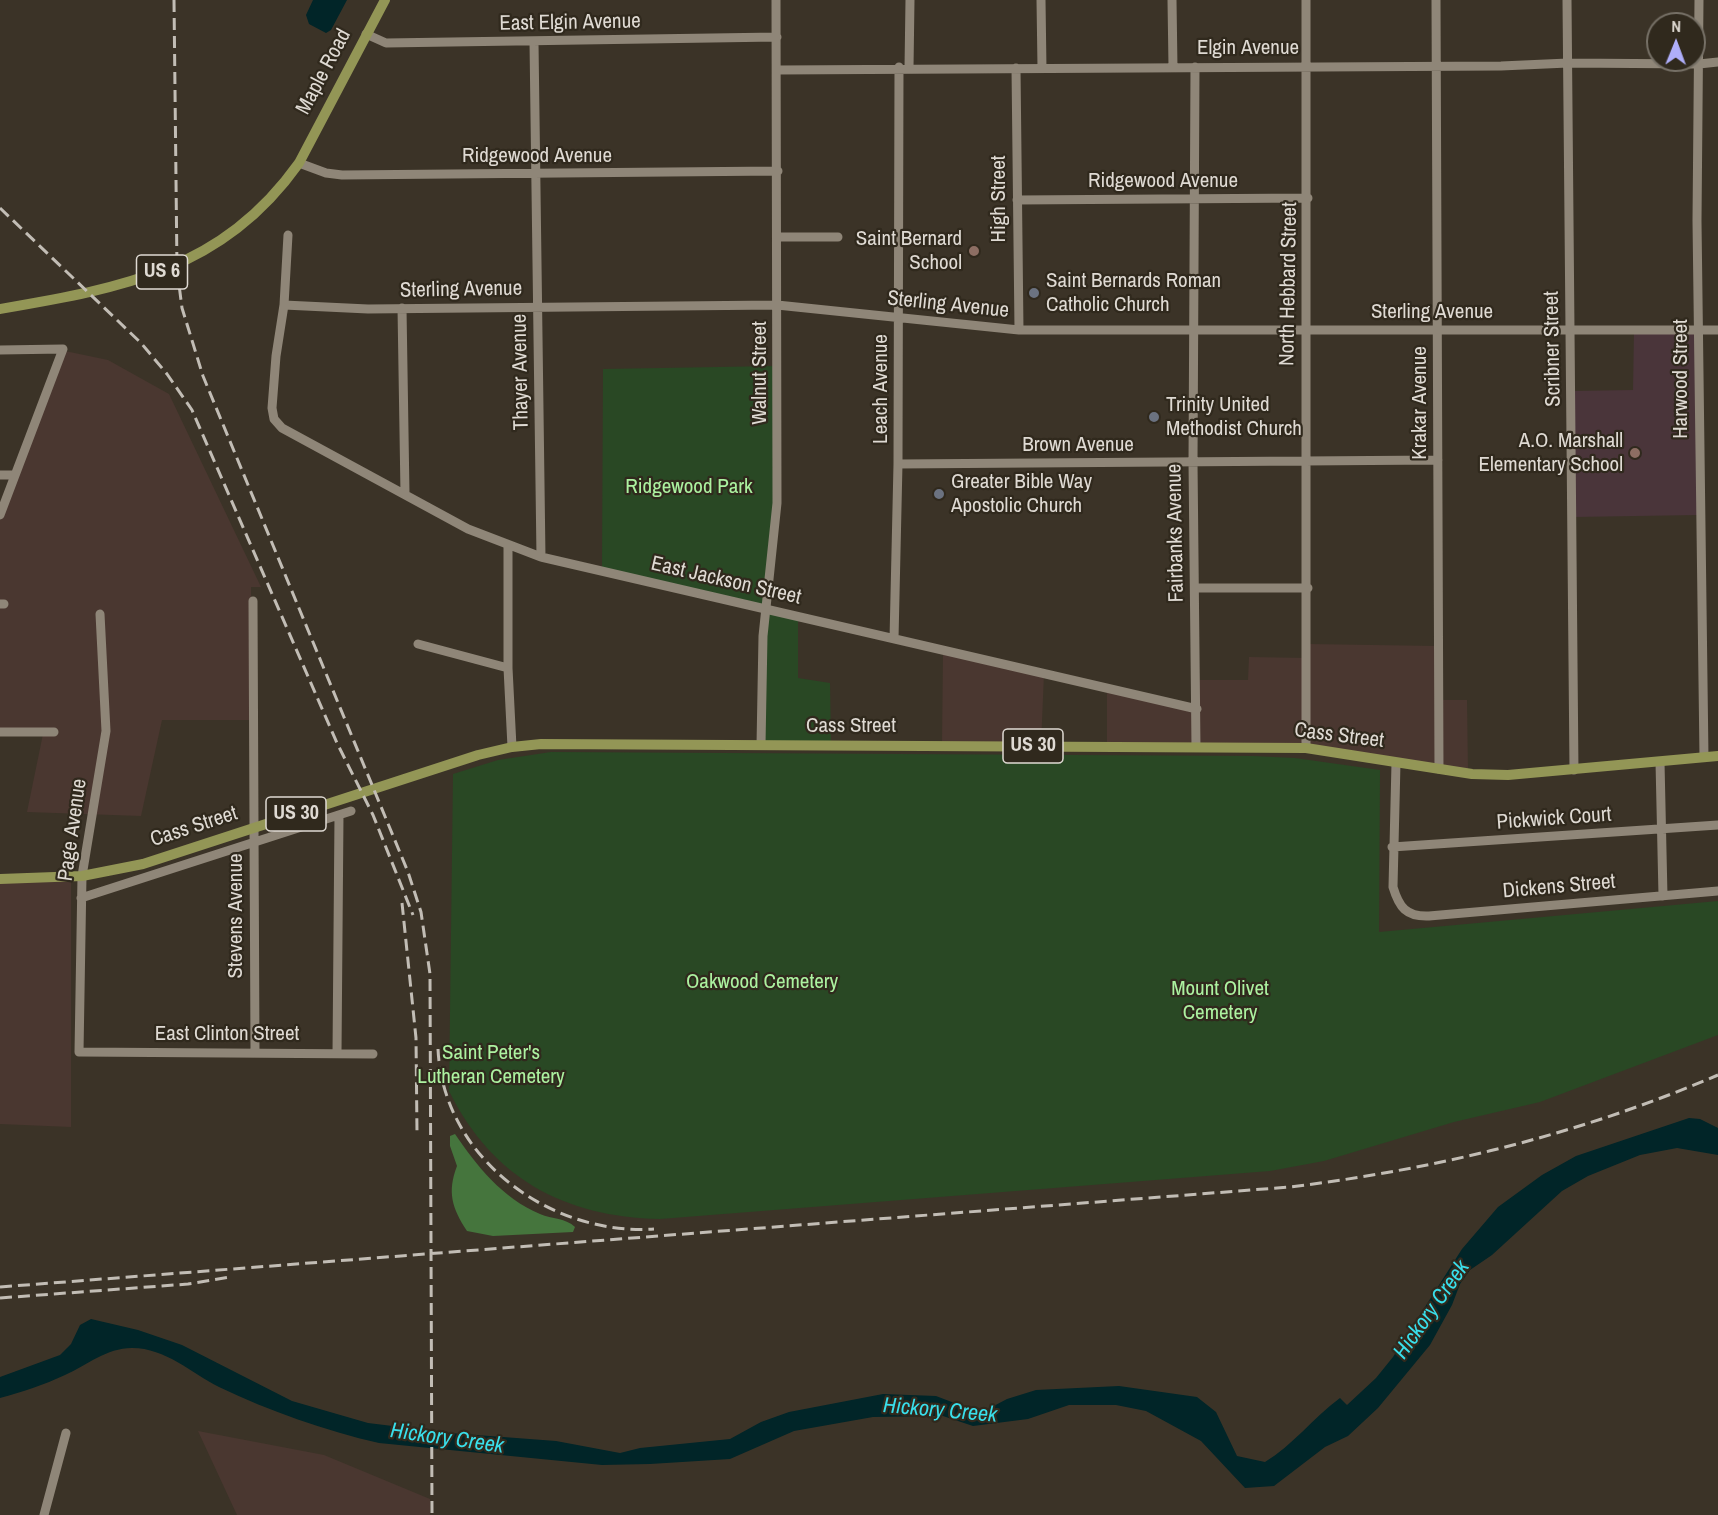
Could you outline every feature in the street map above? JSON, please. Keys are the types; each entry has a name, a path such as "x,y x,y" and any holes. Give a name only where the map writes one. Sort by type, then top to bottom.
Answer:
{"main road":[{"name":"Maple Road","path":"299,162 385,0"},
{"name":"US 6","path":"0,309 121,286 163,271 225,238 265,202 299,162"},
{"name":"Cass Street","path":"0,879 86,876 143,864 501,749 541,744 1306,748 1439,769 1508,775 1718,756"}],"street":[{"name":"Walnut Street","path":"761,745 763,636 777,503 778,70 776,0"},
{"path":"909,0 909,68"},
{"path":"1041,0 1042,68"},
{"path":"1172,0 1173,66"},
{"name":"North Hebbard Street","path":"1306,0 1308,198 1306,748"},
{"name":"Krakar Avenue","path":"1436,0 1439,769"},
{"name":"Scribner Street","path":"1568,0 1574,770"},
{"name":"East Elgin Avenue","path":"366,34 386,43 777,37"},
{"name":"Thayer Avenue","path":"534,42 542,557"},
{"name":"Elgin Avenue","path":"778,70 899,67 1646,64"},
{"name":"Leach Avenue","path":"894,639 898,464 899,67"},
{"name":"Fairbanks Avenue","path":"1195,67 1193,462 1196,747"},
{"name":"High Street","path":"1016,68 1019,330"},
{"name":"Harwood Street","path":"1699,72 1699,330 1704,757"},
{"name":"Ridgewood Avenue","path":"299,162 326,173 342,175 778,171"},
{"name":"Ridgewood Avenue","path":"1017,200 1308,198"},
{"path":"284,305 288,235"},
{"path":"777,237 838,237"},
{"name":"Sterling Avenue","path":"284,305 402,308 777,305 1019,330 1718,330"},
{"name":"East Jackson Street","path":"284,305 276,356 272,408 274,419 282,428 468,529 542,557 1197,710"},
{"path":"402,308 405,494"},
{"path":"0,350 63,349 0,515"},
{"name":"Brown Avenue","path":"898,464 1438,460"},
{"path":"0,475 15,475"},
{"path":"508,546 508,668 512,747"},
{"path":"1195,588 1308,588"},
{"name":"Stevens Avenue","path":"253,601 255,1052"},
{"name":"Page Avenue","path":"80,1052 81,898 106,731 100,614"},
{"path":"418,644 508,668"},
{"path":"0,732 54,732"},
{"path":"1660,762 1663,896"},
{"path":"1392,847 1396,763"},
{"path":"81,898 351,811"},
{"path":"337,1053 339,815"},
{"name":"Pickwick Court","path":"1392,847 1718,825"},
{"name":"Dickens Street","path":"1392,847 1393,886 1397,902 1405,912 1418,917 1718,891"},
{"name":"East Clinton Street","path":"80,1052 373,1054"},
{"path":"44,1515 66,1433"}],"shaded area":[{"name":"A.O. Marshall Elementary School","path":"1634,331 1697,331 1698,515 1574,517 1573,391 1633,390"},
{"path":"65,351 108,360 169,394 261,587 251,587 251,720 162,720 141,816 27,812 43,734 0,734 0,519"},
{"path":"1308,644 1438,646 1438,700 1467,700 1468,772 1304,747 1107,746 1107,689 1197,710 1197,680 1248,680 1249,657 1308,658"},
{"path":"943,652 1044,674 1041,745 942,744"},
{"path":"71,878 71,1127 0,1124 0,881"},
{"path":"198,1431 324,1455 430,1499 430,1515 237,1515"}],"green space":[{"name":"Ridgewood Park","path":"776,366 777,502 766,608 602,569 603,369"},
{"path":"767,609 798,617 798,678 830,683 831,744 762,743"},
{"path":"551,752 1253,756 1295,758 1380,770 1379,932 1718,901 1718,1035 1540,1102 1454,1122 1324,1161 1270,1171 660,1219 593,1210 562,1201 535,1187 509,1169 466,1121 449,1091 453,774 498,760"},
{"path":"455,1134 472,1158 502,1190 540,1214 571,1224 575,1227 573,1232 493,1236 467,1231 458,1215 452,1192 457,1166 450,1146 450,1136"}],"water":[{"path":"313,0 347,0 331,30 326,33 309,24 306,15"},
{"name":"Hickory Creek","path":"1689,1118 1700,1119 1718,1128 1718,1155 1677,1148 1640,1155 1588,1176 1562,1191 1492,1255 1470,1270 1460,1284 1452,1305 1430,1345 1378,1408 1348,1436 1325,1447 1274,1486 1245,1488 1201,1441 1146,1411 1116,1405 1069,1405 1028,1419 973,1426 943,1416 873,1417 794,1431 730,1459 602,1465 379,1443 359,1438 258,1404 219,1387 178,1362 144,1349 114,1351 49,1382 0,1398 0,1377 60,1355 71,1344 80,1325 91,1319 138,1330 182,1345 292,1401 368,1423 450,1433 556,1441 620,1453 640,1448 730,1439 761,1422 789,1412 883,1394 936,1396 970,1409 988,1409 1007,1399 1036,1390 1119,1386 1197,1397 1216,1412 1237,1456 1265,1462 1285,1448 1340,1398 1347,1405 1376,1378 1393,1357 1462,1249 1498,1207 1542,1175 1576,1156"}],"railway":[{"path":"174,0 177,269 182,308 203,376 408,872 421,912 430,974 432,1515"},
{"path":"0,208 141,343 167,374 192,410 337,743 373,815 413,915"},
{"path":"402,903 416,1038 417,1133"},
{"path":"438,1049 444,1088 459,1124 481,1156 509,1182 541,1204 577,1219 615,1228 654,1229"},
{"path":"0,1287 1290,1187 1400,1170 1508,1146 1614,1115 1718,1075"},
{"path":"0,1298 188,1284 230,1277"}],"place":[{"name":"Saint Bernard School","path":"974,251"},
{"name":"Saint Bernards Roman Catholic Church","path":"1034,293"},
{"name":"Trinity United Methodist Church","path":"1154,417"},
{"name":"A.O. Marshall Elementary School","path":"1635,453"},
{"name":"Greater Bible Way Apostolic Church","path":"939,494"}],"park label":[{"name":"Oakwood Cemetery","path":"762,982"},
{"name":"Mount Olivet Cemetery","path":"1220,1001"},
{"name":"Saint Peter's Lutheran Cemetery","path":"491,1065"}]}
